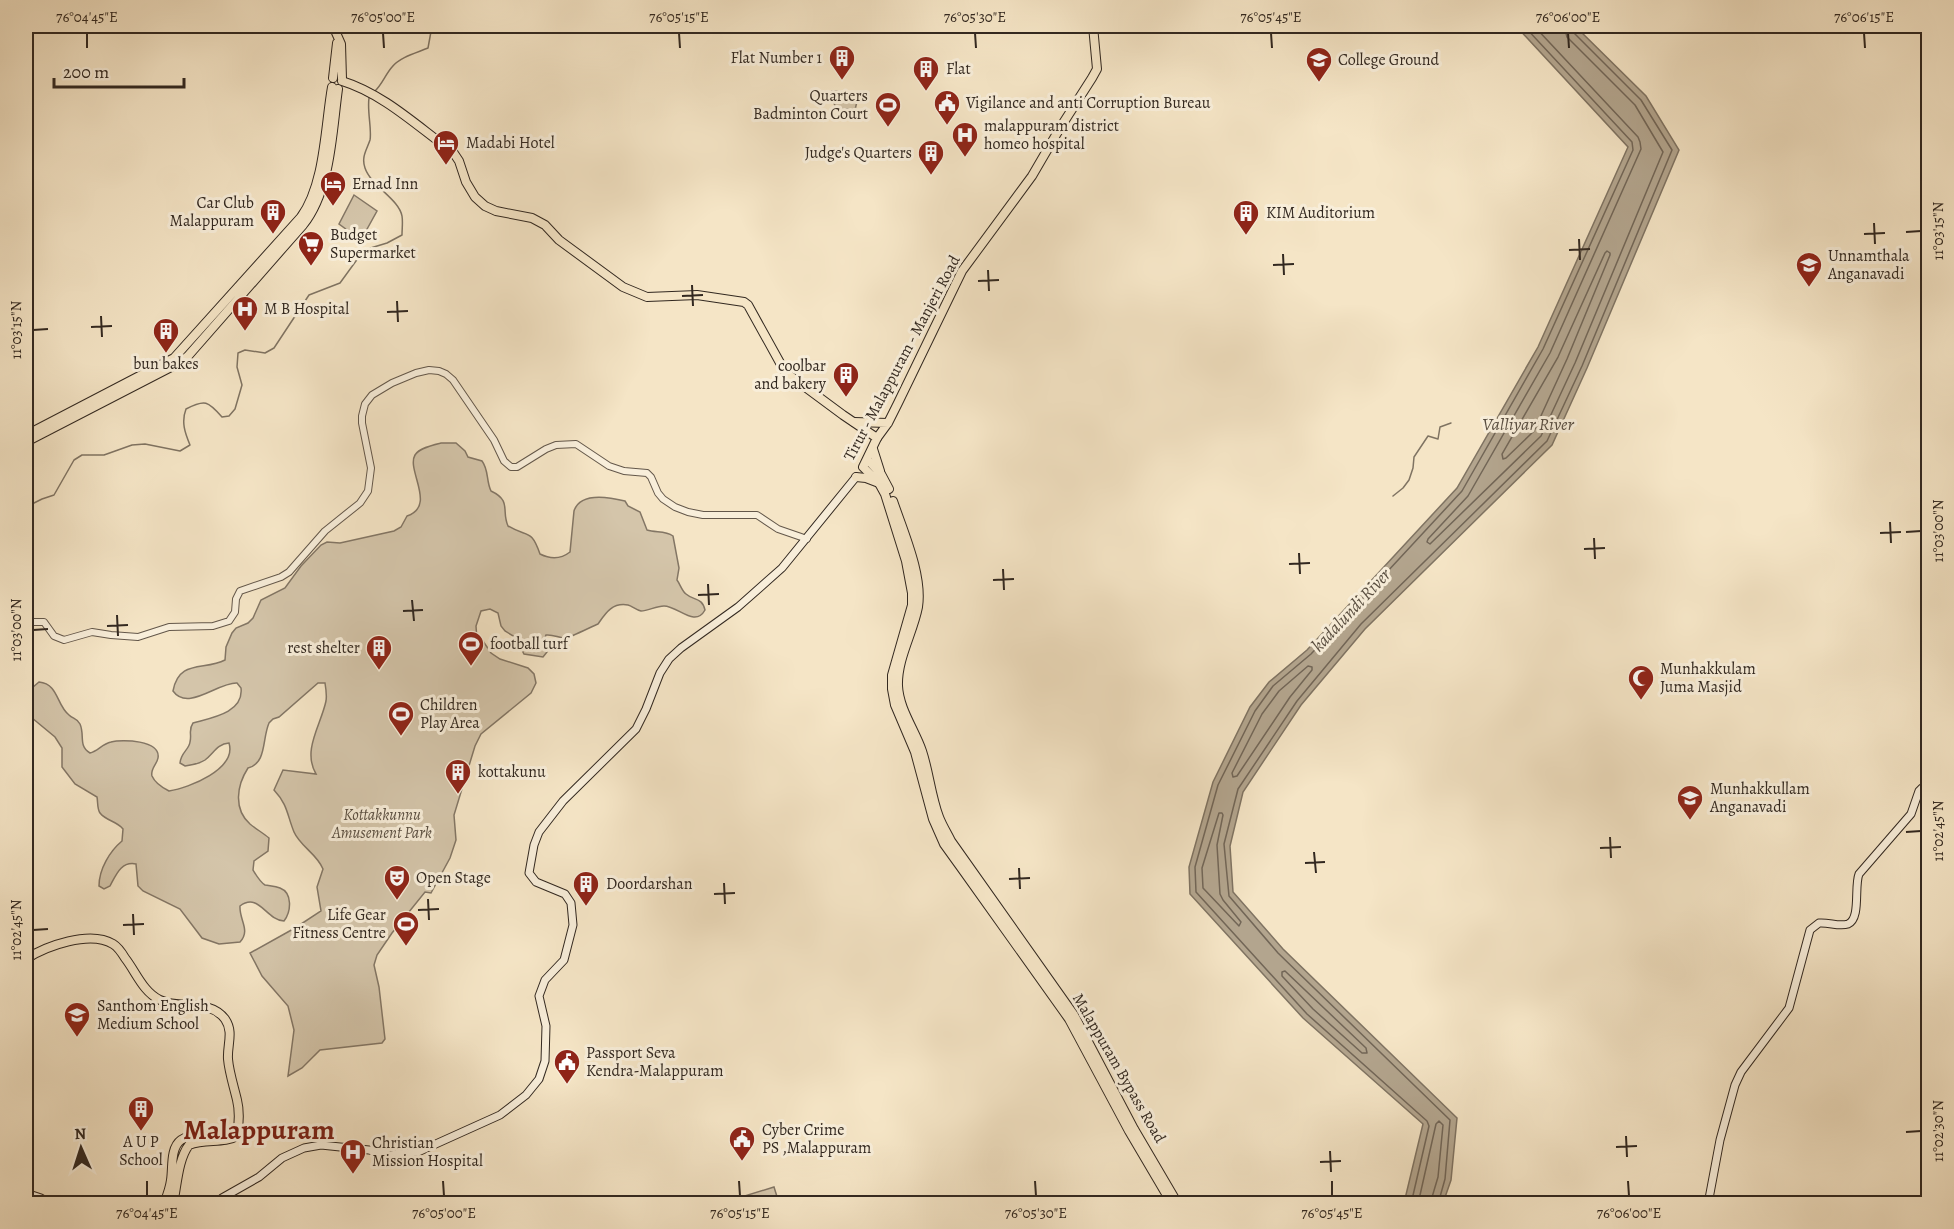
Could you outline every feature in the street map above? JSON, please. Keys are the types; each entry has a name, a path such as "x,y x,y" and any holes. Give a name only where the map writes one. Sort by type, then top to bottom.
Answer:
{"main road":[{"path":"26,435 132,384 162,373 188,356 208,327 291,240 316,208 324,185 338,84 336,45 338,40 333,26"},
{"name":"Tirur - Malappuram - Manjeri Road","path":"218,1203 222,1198 259,1177 282,1158 304,1148 321,1145 369,1150 389,1155 418,1152 500,1115 526,1095 539,1079 545,1061 546,1026 539,996 545,980 564,960 573,925 571,903 565,894 536,882 529,873 539,832 563,801 636,729 669,659 747,599 782,568 865,464 877,438 888,423 962,271 1032,176 1097,69 1093,26"},
{"path":"338,84 362,87 453,152 459,161 466,182 475,197 485,206 496,211 532,218 545,225 559,240 623,287 647,297 704,295 744,302 748,305 784,370 877,438"},
{"path":"26,442 132,384"},
{"path":"854,422 888,423"},
{"path":"856,477 880,478 873,449"},
{"name":"Malappuram Bypass Road","path":"865,464 887,485 913,563 918,606 898,677 898,688 901,702 921,750 939,817 951,841 1074,1016 1134,1129 1178,1203"},
{"name":"Malappuram Bypass Road","path":"880,478 906,561 912,593 912,605 892,675 892,689 915,752 933,819 944,844 1069,1019 1129,1131 1172,1203"},
{"path":"1708,1203 1720,1140 1740,1072 1789,1008 1810,930 1820,923 1844,925 1853,921 1856,907 1856,883 1859,874 1880,848 1897,833 1911,814 1919,791 1922,788 1929,788"},
{"path":"26,959 44,948 60,943 78,940 107,941 116,945 138,979 156,998 172,1004 204,1006 221,1015 228,1024 228,1059 238,1102 238,1130 235,1138 206,1140 189,1145 181,1159 173,1203"},
{"path":"164,1203 171,1181 174,1152 182,1139 227,1137 234,1135 238,1130"},
{"path":"26,1193 51,1203"},
{"path":"213,1203 218,1203"}],"street":[{"path":"26,622 44,622 54,636 64,640 92,632 138,637 169,627 213,626 229,621 235,612 236,599 240,591 282,577 289,572 325,531 360,503 368,491 370,457 362,423 365,404 372,395 392,383 429,370 439,370 453,380 494,440 507,465 517,467 556,445 576,444 609,466 624,471 646,473 651,477 663,499 675,507 703,514 757,515 778,529 807,539"}],"green space":[{"path":"832,91 859,93 855,110 836,108 831,96"},
{"path":"354,195 377,211 361,240 339,224"},
{"name":"Kottakkunnu Amusement Park","path":"441,443 456,443 468,457 482,461 486,468 491,491 504,502 508,526 531,537 540,554 544,556 559,557 570,552 574,511 582,501 603,497 625,501 628,506 640,512 647,530 673,536 679,568 677,580 685,593 700,601 705,610 701,615 691,617 664,606 641,611 628,605 618,605 603,616 598,624 572,636 566,638 546,635 544,640 547,652 543,657 524,654 515,637 501,626 498,613 490,609 481,611 476,626 477,640 483,641 491,653 500,659 528,668 534,674 536,683 531,693 481,734 475,746 454,815 456,840 450,858 431,893 425,892 377,955 374,965 385,1039 382,1043 320,1050 302,1068 288,1076 294,1030 288,1006 262,976 250,953 321,911 317,887 323,869 317,859 300,842 294,832 285,805 274,790 283,770 316,774 311,756 314,738 326,701 325,683 318,683 269,723 261,756 254,765 248,768 239,789 239,804 245,818 269,838 268,851 254,861 253,870 265,885 280,888 287,894 289,908 286,917 284,921 278,919 258,904 247,903 240,906 245,929 243,938 240,942 219,944 202,938 180,909 143,891 138,886 136,864 123,867 110,886 104,889 99,886 106,861 122,841 123,829 102,816 98,810 97,797 75,784 62,767 62,748 55,737 26,713 26,693 39,682 50,687 65,711 80,724 84,747 90,753 116,741 140,742 153,747 158,758 152,776 157,783 169,791 188,786 210,776 226,761 230,752 229,743 219,747 203,761 185,766 180,763 189,745 190,730 193,723 232,709 241,696 241,688 237,683 229,684 187,698 179,697 173,691 176,681 187,670 225,660 226,647 236,628 253,618 261,600 285,588 301,566 321,545 327,542 340,543 394,531 401,527 407,516 416,511 420,504 419,487 413,462 415,455 423,449"},
{"path":"774,1187 779,1203 725,1202"}],"water":[{"name":"Valliyar River","path":"1516,26 1575,26 1646,96 1679,150 1552,445 1365,629 1301,705 1243,792 1230,846 1233,892 1283,949 1457,1118 1451,1180 1443,1203 1404,1203 1423,1124 1303,1018 1190,894 1189,867 1213,782 1250,707 1269,682 1307,650 1457,488 1538,347 1628,147"}],"waterway":[{"path":"374,92 395,64 428,48 432,26"},
{"path":"26,507 54,495 74,460 82,455 104,455 132,445 145,444 180,451 190,445 185,432 186,409 206,403 222,417 229,416 235,409 242,385 237,367 238,353 245,350 265,353 274,348 309,295 340,283 364,250 387,243 402,235 400,210 368,175 364,164 370,140 369,98"},
{"path":"1393,496 1409,480 1414,457 1428,436 1438,439 1440,427 1451,423"}],"place":[{"name":"Flat Number 1","path":"842,81"},
{"name":"College Ground","path":"1319,83"},
{"name":"Flat","path":"926,92"},
{"name":"Vigilance and anti Corruption Bureau","path":"947,126"},
{"name":"Quarters Badminton Court","path":"888,128"},
{"name":"malappuram district homeo hospital","path":"965,158"},
{"name":"Madabi Hotel","path":"446,166"},
{"name":"Judge's Quarters","path":"931,176"},
{"name":"Ernad Inn","path":"333,207"},
{"name":"Car Club Malappuram","path":"273,235"},
{"name":"KIM Auditorium","path":"1246,236"},
{"name":"Budget Supermarket","path":"311,267"},
{"name":"Unnamthala Anganavadi","path":"1809,288"},
{"name":"M B Hospital","path":"245,332"},
{"name":"bun bakes","path":"166,354"},
{"name":"coolbar and bakery","path":"846,398"},
{"name":"football turf","path":"471,667"},
{"name":"rest shelter","path":"379,671"},
{"name":"Munhakkulam Juma Masjid","path":"1641,701"},
{"name":"Children Play Area","path":"401,737"},
{"name":"kottakunu","path":"458,795"},
{"name":"Munhakkullam Anganavadi","path":"1690,821"},
{"name":"Open Stage","path":"397,901"},
{"name":"Doordarshan","path":"586,907"},
{"name":"Life Gear Fitness Centre","path":"406,947"},
{"name":"Santhom English Medium School","path":"77,1038"},
{"name":"Passport Seva Kendra-Malappuram","path":"567,1085"},
{"name":"A U P School","path":"141,1132"},
{"name":"Cyber Crime PS ,Malappuram","path":"742,1162"},
{"name":"Christian Mission Hospital","path":"353,1175"}],"district":[{"name":"Malappuram","path":"259,1130"}],"water label":[{"name":"kadalundi River","path":"1351,610"}]}
